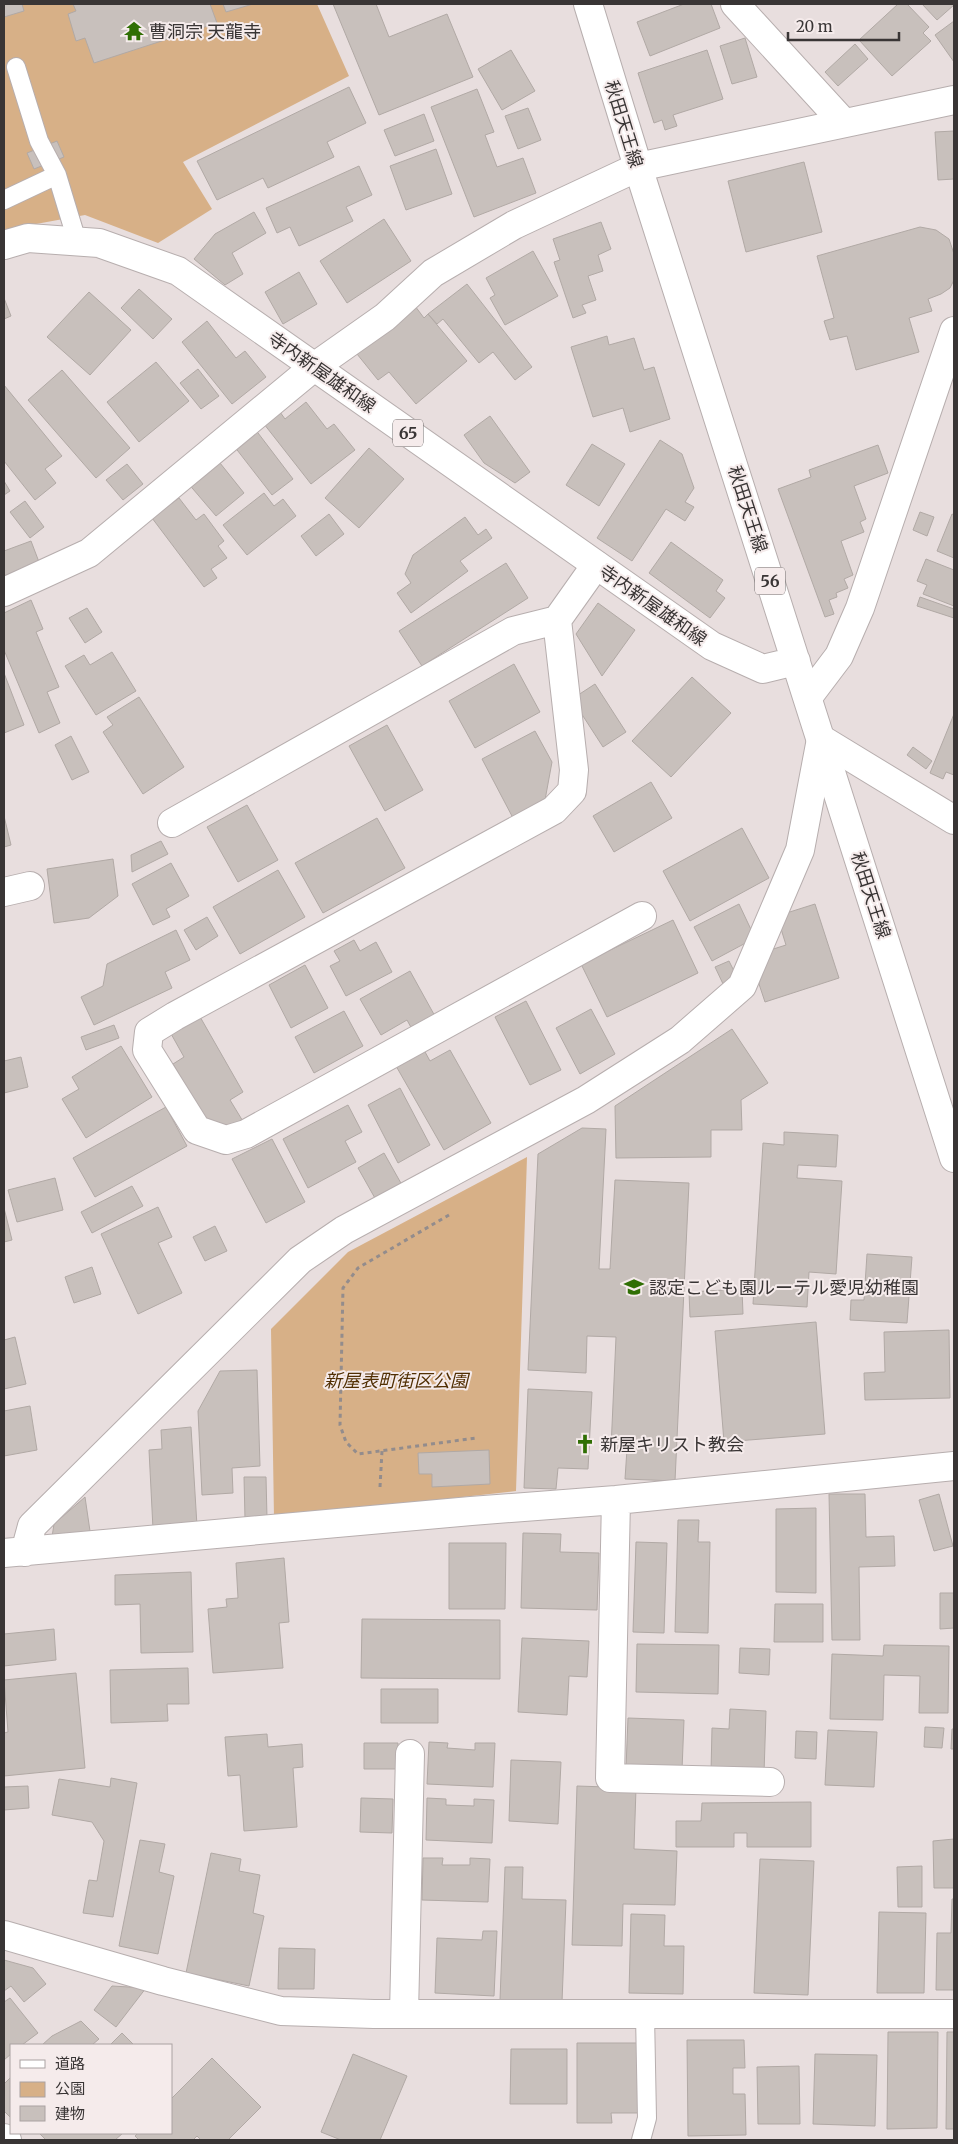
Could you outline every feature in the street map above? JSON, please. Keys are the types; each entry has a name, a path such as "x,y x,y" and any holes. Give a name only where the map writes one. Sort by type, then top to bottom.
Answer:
{"street":[{"name":"秋田天王線","path":"588,4 638,167 954,1158"},
{"path":"734,4 844,123"},
{"path":"4,592 89,552 314,367 385,317 433,274 514,225 638,167 954,100"},
{"name":"寺内新屋雄和線","path":"4,245 28,238 99,243 178,271 712,646 763,669 796,661"},
{"path":"808,697 839,656 860,608 954,331"},
{"path":"172,824 513,631 557,620 596,565"},
{"path":"557,620 574,770 572,791 554,810 175,1016 149,1032 147,1050 197,1130 226,1140 246,1134 642,916"},
{"path":"15,1552 32,1526 300,1260 344,1230 586,1100 680,1040 742,986 800,850 821,739 954,820"},
{"path":"4,892 30,886"},
{"path":"15,1552 616,1500 954,1466"},
{"path":"616,1500 610,1778 770,1782"},
{"path":"404,2014 410,1754"},
{"path":"4,1935 163,1981 281,2011 404,2014 954,2014"}],"lane":[{"path":"16,67 39,141 58,175 77,241"},
{"path":"4,200 58,175"},
{"path":"641,2140 647,2118 645,2014"}],"path":[{"path":"450,1214 358,1268 343,1288 340,1425 346,1442 358,1454 476,1438"}],"green space":[{"path":"4,4 317,4 349,76 183,162 212,209 158,243 85,215 36,224 4,234"},
{"name":"新屋表町街区公園","path":"527,1157 516,1491 274,1518 271,1329 348,1252"}],"building":[{"path":"4,4 22,4 24,11 4,17"},
{"name":"曹洞宗 天龍寺","path":"73,4 210,4 217,23 94,63 85,38 76,41 68,14 76,11"},
{"name":"曹洞宗 天龍寺","path":"223,4 253,4 226,12"},
{"path":"333,4 376,4 389,37 447,14 473,77 379,115"},
{"path":"684,4 711,4 720,28 650,56 637,22"},
{"path":"898,4 907,4 929,27 923,33 931,41 892,76 859,40"},
{"path":"922,4 954,4 954,5 937,20"},
{"path":"954,21 954,62 935,35"},
{"path":"745,38 757,77 732,84 720,46"},
{"path":"855,44 868,59 838,86 825,72"},
{"path":"511,50 535,91 502,110 478,69"},
{"path":"707,50 723,99 673,115 677,126 665,130 662,120 654,123 638,73"},
{"path":"349,87 366,123 327,142 334,157 268,188 263,178 217,200 197,161"},
{"path":"477,89 494,132 485,135 497,167 523,158 536,193 474,217 431,107"},
{"path":"528,108 541,140 518,149 505,116"},
{"path":"424,114 434,141 395,156 384,130"},
{"path":"954,131 954,179 938,180 935,132"},
{"path":"57,141 64,157 34,169 27,153"},
{"path":"436,149 452,194 406,210 390,166"},
{"path":"804,162 822,232 746,252 728,181"},
{"path":"359,166 372,195 346,207 353,221 299,246 290,227 277,233 266,208"},
{"path":"254,212 266,233 232,253 243,274 225,285 194,259 215,234"},
{"path":"384,219 411,261 347,303 320,261"},
{"path":"601,222 611,249 598,255 603,271 588,276 596,300 582,305 586,313 573,318 554,262 560,260 553,239"},
{"path":"920,227 936,230 949,239 954,254 954,280 950,288 928,299 932,311 909,318 919,352 856,370 847,336 830,340 824,321 834,318 817,256"},
{"path":"533,251 558,296 505,325 490,298 495,295 486,278"},
{"path":"299,272 317,304 283,324 265,292"},
{"path":"467,284 532,367 515,380 493,352 479,363 443,319 437,324 428,314"},
{"path":"139,289 172,319 153,339 121,308"},
{"path":"89,292 131,330 90,375 47,337"},
{"path":"4,298 11,316 4,319"},
{"path":"415,306 424,318 428,314 467,361 416,404 389,372 378,380 357,354"},
{"path":"207,321 236,358 245,351 266,377 232,404 182,342"},
{"path":"607,336 609,345 634,338 644,370 654,367 670,419 630,432 623,408 593,417 571,347"},
{"path":"156,362 189,401 139,442 107,402"},
{"path":"198,369 219,396 201,409 180,383"},
{"path":"62,370 130,448 96,478 28,400"},
{"path":"4,385 62,456 45,469 56,483 35,500 4,461"},
{"path":"306,402 327,429 334,424 355,450 311,484 264,424 280,412 285,419"},
{"path":"490,416 530,472 515,483 484,463 464,435"},
{"path":"255,429 293,479 272,495 234,446"},
{"path":"660,440 682,454 694,488 685,502 694,507 685,521 666,509 632,561 597,538"},
{"path":"592,444 625,464 599,506 566,485"},
{"path":"878,445 888,473 854,486 866,519 860,522 864,532 841,541 853,575 844,579 848,588 836,593 837,597 829,600 834,614 825,617 778,489 811,477 809,470"},
{"path":"369,448 404,479 359,528 325,498"},
{"path":"216,458 244,493 216,516 187,482"},
{"path":"127,464 143,484 123,500 106,480"},
{"path":"4,481 10,491 4,495"},
{"path":"264,493 274,506 283,499 296,516 247,555 223,525"},
{"path":"179,498 196,520 204,514 224,541 218,546 227,558 211,569 217,578 204,587 152,518"},
{"path":"25,501 44,527 30,538 10,512"},
{"path":"920,512 934,517 927,536 913,530"},
{"path":"329,514 344,534 316,556 301,536"},
{"path":"952,514 954,515 954,558 937,551"},
{"path":"465,517 478,535 486,529 492,538 460,561 468,571 411,613 397,593 411,583 405,574 413,555"},
{"path":"31,541 39,562 4,576 4,551"},
{"path":"671,542 723,580 716,591 725,598 710,618 649,573"},
{"path":"926,559 954,570 954,606 923,594 927,585 917,581"},
{"path":"506,563 528,598 422,666 399,631"},
{"path":"920,597 954,609 954,618 917,606"},
{"path":"31,600 43,629 36,632 59,687 47,692 60,723 39,733 4,650 4,613"},
{"path":"598,603 635,630 602,676 576,634"},
{"path":"87,608 102,632 85,643 69,618"},
{"path":"112,652 136,691 96,715 65,666 84,655 90,665"},
{"path":"514,664 540,712 475,748 449,701"},
{"path":"4,673 24,725 4,733"},
{"path":"692,677 731,713 671,777 632,741"},
{"path":"595,684 626,732 603,747 572,699"},
{"path":"139,697 184,767 143,794 103,732 113,725 107,717"},
{"path":"954,714 954,775 946,772 943,779 930,773"},
{"path":"387,725 423,790 385,811 349,746"},
{"path":"535,731 552,762 545,800 513,818 482,759"},
{"path":"71,736 89,772 72,780 55,745"},
{"path":"913,747 932,761 926,769 907,755"},
{"path":"651,782 672,818 614,852 593,816"},
{"path":"247,805 278,860 238,882 207,827"},
{"path":"4,816 11,845 4,847"},
{"path":"377,818 405,868 323,913 295,863"},
{"path":"742,828 769,878 690,921 663,871"},
{"path":"161,841 168,854 132,872 131,855"},
{"path":"113,859 118,896 89,918 54,923 47,869"},
{"path":"171,863 189,896 166,909 170,917 153,925 132,884"},
{"path":"278,870 305,917 240,954 213,907"},
{"path":"739,904 755,938 712,961 694,927"},
{"path":"815,904 839,978 765,1002 759,984 767,951 786,945 777,916"},
{"path":"207,917 218,936 196,950 184,930"},
{"path":"673,920 698,973 607,1017 581,964"},
{"path":"176,930 190,960 165,972 172,988 94,1025 81,997 103,986 107,964"},
{"path":"354,940 360,951 376,942 392,972 346,996 330,966 340,961 334,951"},
{"path":"729,961 738,979 724,986 715,967"},
{"path":"305,965 328,1008 291,1028 269,985"},
{"path":"410,971 436,1018 413,1031 407,1020 381,1035 360,999"},
{"path":"526,1001 561,1070 530,1085 495,1017"},
{"path":"591,1009 615,1054 580,1074 556,1028"},
{"path":"344,1011 363,1046 314,1073 295,1037"},
{"path":"199,1015 243,1092 230,1100 244,1123 225,1133 205,1120 173,1064 184,1057 170,1032"},
{"path":"114,1025 119,1038 86,1050 81,1037"},
{"path":"732,1029 768,1083 741,1100 742,1130 711,1130 711,1157 616,1158 615,1106"},
{"path":"121,1046 152,1097 86,1138 62,1099 79,1089 72,1077"},
{"path":"424,1050 430,1061 450,1050 491,1123 444,1150 396,1066"},
{"path":"21,1057 28,1087 4,1093 4,1061"},
{"path":"400,1088 430,1145 398,1163 368,1105"},
{"path":"348,1105 362,1132 345,1141 356,1162 308,1188 283,1139"},
{"path":"166,1107 187,1146 95,1197 73,1158"},
{"path":"582,1128 606,1129 599,1269 610,1269 615,1180 689,1183 675,1481 625,1479 627,1449 611,1448 616,1337 587,1336 586,1373 528,1370 538,1154"},
{"path":"784,1132 838,1135 836,1167 798,1165 797,1178 842,1181 836,1274 809,1272 807,1307 753,1304 763,1143 784,1145"},
{"path":"272,1139 305,1202 266,1223 232,1159"},
{"path":"384,1153 402,1185 376,1200 358,1168"},
{"path":"55,1178 63,1210 17,1222 8,1190"},
{"path":"132,1186 143,1206 92,1233 81,1212"},
{"path":"158,1207 172,1237 158,1243 182,1293 138,1314 101,1234"},
{"path":"4,1208 12,1240 4,1242"},
{"path":"215,1226 227,1251 205,1261 193,1237"},
{"path":"867,1254 912,1257 907,1323 850,1320 851,1300 864,1300"},
{"path":"92,1267 101,1294 74,1303 65,1277"},
{"path":"742,1289 743,1314 690,1317 689,1292"},
{"path":"816,1322 825,1434 724,1442 715,1331"},
{"path":"949,1330 950,1398 865,1400 864,1373 885,1372 884,1332"},
{"path":"15,1337 26,1384 4,1389 4,1340"},
{"path":"257,1370 260,1466 232,1468 233,1493 202,1495 198,1411 220,1371"},
{"path":"528,1389 592,1392 588,1469 558,1468 556,1489 524,1488"},
{"path":"30,1406 37,1450 4,1456 4,1411"},
{"path":"191,1427 197,1526 153,1529 149,1450 162,1449 161,1430"},
{"path":"489,1450 490,1484 432,1487 432,1474 419,1474 418,1453"},
{"path":"244,1477 266,1477 267,1518 245,1519"},
{"path":"829,1494 865,1494 866,1537 894,1536 895,1566 859,1567 860,1640 832,1640"},
{"path":"939,1494 953,1546 934,1551 919,1500"},
{"path":"85,1497 90,1531 52,1537 54,1524"},
{"path":"816,1508 816,1593 776,1592 776,1509"},
{"path":"678,1520 699,1520 698,1542 710,1542 708,1633 675,1632"},
{"path":"523,1533 561,1534 560,1552 599,1553 597,1610 521,1608"},
{"path":"636,1542 667,1543 664,1633 633,1632"},
{"path":"449,1543 506,1543 505,1609 449,1609"},
{"path":"284,1558 289,1622 279,1623 283,1668 213,1673 208,1609 227,1607 226,1599 238,1598 236,1563"},
{"path":"191,1572 193,1652 141,1653 140,1604 115,1605 115,1575"},
{"path":"940,1593 954,1593 954,1628 940,1629"},
{"path":"775,1604 823,1604 823,1642 774,1642"},
{"path":"362,1619 500,1620 500,1679 361,1678"},
{"path":"54,1629 56,1660 4,1666 4,1634"},
{"path":"522,1638 589,1641 587,1677 569,1676 567,1715 518,1712"},
{"path":"637,1644 719,1645 718,1694 636,1692"},
{"path":"884,1645 949,1646 948,1713 919,1713 920,1676 884,1675 883,1720 830,1719 832,1654 883,1656"},
{"path":"740,1648 770,1649 769,1675 739,1673"},
{"path":"188,1668 189,1704 167,1704 168,1721 111,1723 110,1670"},
{"path":"76,1673 85,1768 4,1776 4,1733 8,1732 4,1680"},
{"path":"381,1689 438,1689 438,1723 381,1723"},
{"path":"730,1709 766,1711 764,1774 711,1772 712,1728 729,1729"},
{"path":"628,1718 684,1720 682,1770 626,1768"},
{"path":"925,1727 944,1728 942,1748 924,1747"},
{"path":"952,1729 954,1729 954,1749 951,1749"},
{"path":"828,1730 877,1732 874,1787 825,1785"},
{"path":"796,1731 817,1732 816,1759 795,1758"},
{"path":"267,1734 268,1747 302,1744 303,1767 293,1768 297,1827 244,1831 240,1775 228,1776 225,1737"},
{"path":"429,1742 448,1743 447,1748 475,1750 475,1743 495,1743 493,1787 427,1784"},
{"path":"364,1743 398,1743 398,1769 364,1769"},
{"path":"511,1760 561,1762 558,1824 509,1821"},
{"path":"111,1778 137,1783 113,1917 83,1913 89,1880 97,1881 104,1841 92,1822 52,1815 59,1779 110,1787"},
{"path":"28,1786 29,1808 4,1810 4,1787"},
{"path":"577,1786 636,1788 634,1849 677,1851 675,1905 623,1904 622,1946 572,1945"},
{"path":"361,1798 393,1799 392,1833 360,1832"},
{"path":"427,1798 446,1799 446,1805 474,1806 474,1799 494,1800 492,1843 426,1840"},
{"path":"811,1802 811,1847 747,1847 747,1833 734,1833 734,1847 676,1847 676,1821 701,1821 702,1803"},
{"path":"954,1839 954,1888 934,1888 933,1841"},
{"path":"140,1840 165,1844 159,1872 174,1876 158,1954 119,1946"},
{"path":"211,1853 241,1859 239,1871 260,1875 253,1913 264,1916 249,1986 186,1973"},
{"path":"423,1858 443,1858 442,1865 470,1865 470,1858 490,1859 488,1902 422,1900"},
{"path":"760,1859 814,1861 808,1995 754,1993"},
{"path":"922,1866 922,1907 898,1907 897,1867"},
{"path":"505,1867 523,1867 522,1899 566,1900 562,2002 500,2000"},
{"path":"952,1899 954,1899 954,1990 936,1990 937,1933 951,1933"},
{"path":"879,1912 926,1913 924,1993 877,1993"},
{"path":"631,1914 665,1915 664,1946 684,1946 683,1994 629,1993"},
{"path":"483,1931 497,1931 494,1996 435,1993 437,1938 482,1940"},
{"path":"279,1948 315,1949 314,1989 278,1989"},
{"path":"4,1960 33,1968 46,1984 24,2002 11,1986 4,1991"},
{"path":"112,1986 146,1988 116,2027 94,2010"},
{"path":"10,1998 38,2033 23,2044 10,2044 10,2055 4,2060 4,2002"},
{"path":"81,2021 99,2039 93,2044 43,2044 52,2036"},
{"path":"888,2032 938,2032 937,2128 887,2129"},
{"path":"947,2032 954,2032 954,2129 946,2129"},
{"path":"122,2033 133,2044 111,2044"},
{"path":"687,2040 744,2040 745,2068 733,2068 733,2094 745,2094 746,2135 688,2136"},
{"path":"577,2043 638,2043 638,2113 611,2113 612,2123 577,2123"},
{"path":"511,2049 567,2049 567,2104 510,2104"},
{"path":"353,2054 407,2076 380,2140 341,2140 321,2132"},
{"path":"815,2054 877,2055 875,2126 813,2124"},
{"path":"212,2058 261,2107 228,2140 201,2140 197,2136 193,2140 139,2140 135,2136 137,2134 172,2134 172,2098"},
{"path":"799,2066 800,2124 758,2124 757,2067"},
{"path":"10,2078 10,2117 4,2111 4,2084"},
{"path":"40,2134 122,2134 115,2140 46,2140"}],"place":[{"name":"曹洞宗 天龍寺","path":"134,31"},
{"name":"認定こども園ルーテル愛児幼稚園","path":"634,1287"},
{"name":"新屋キリスト教会","path":"585,1444"}]}
